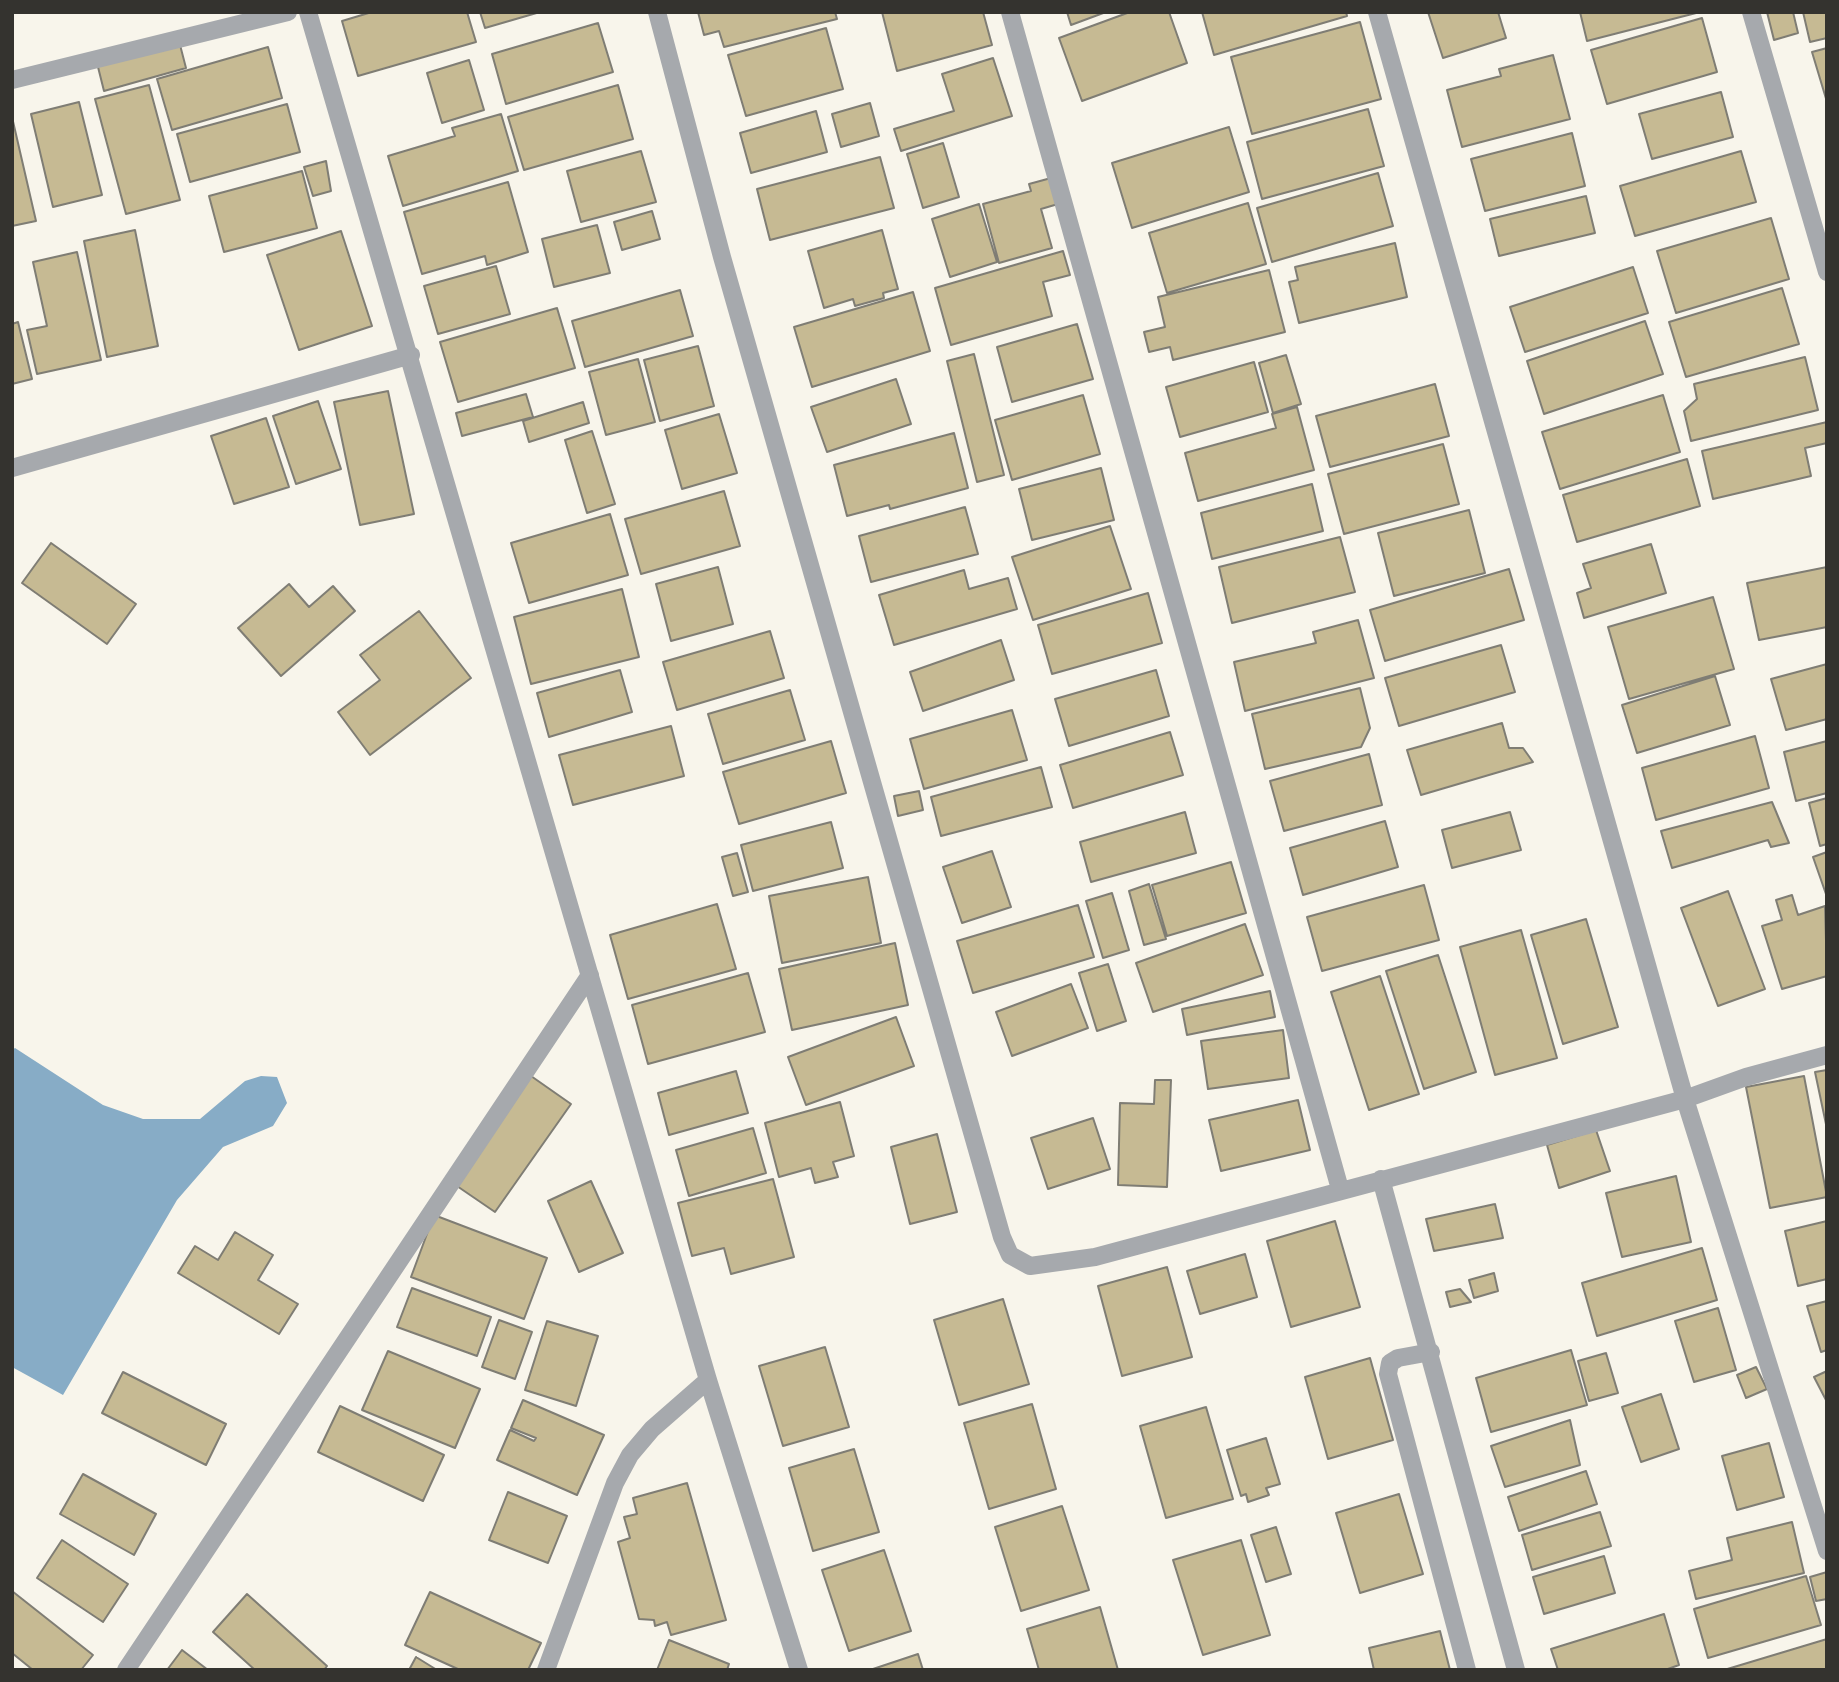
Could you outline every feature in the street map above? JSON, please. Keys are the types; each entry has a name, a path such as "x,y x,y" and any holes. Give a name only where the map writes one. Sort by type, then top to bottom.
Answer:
{"street":[{"path":"12,80 288,12"},
{"path":"308,12 411,355 708,1380 799,1670"},
{"path":"657,12 730,284 1002,1237 1010,1255 1030,1266 1095,1257 1340,1189 1685,1099 1745,1077 1827,1055"},
{"path":"1010,12 1340,1189"},
{"path":"1377,12 1685,1099 1827,1551"},
{"path":"1751,12 1827,272"},
{"path":"12,468 411,355"},
{"path":"126,1670 590,975"},
{"path":"1381,1179 1431,1352 1516,1670"},
{"path":"1431,1352 1390,1363 1388,1374 1467,1670"},
{"path":"546,1670 615,1483 630,1455 652,1429 708,1380"}],"water":[{"path":"15,1048 103,1105 143,1119 200,1119 245,1081 261,1076 277,1077 287,1103 273,1126 223,1147 177,1200 63,1395 12,1367 12,1050"}],"building":[{"path":"372,12 467,12 476,42 358,76 342,21"},
{"path":"480,12 540,12 485,28"},
{"path":"698,12 835,12 837,19 724,47 719,31 704,35"},
{"path":"882,12 983,12 992,45 897,71"},
{"path":"1067,12 1106,12 1071,25"},
{"path":"1130,12 1169,12 1187,63 1082,101 1059,38"},
{"path":"1202,12 1346,12 1347,16 1214,55"},
{"path":"1428,12 1498,12 1506,38 1443,58"},
{"path":"1580,12 1700,12 1587,41"},
{"path":"1767,12 1793,12 1798,33 1774,40"},
{"path":"1803,12 1827,12 1827,38 1810,42"},
{"path":"1702,18 1717,72 1607,104 1591,50"},
{"path":"1360,22 1381,99 1252,134 1231,57"},
{"path":"598,23 613,72 506,104 492,54"},
{"path":"826,28 843,89 746,116 728,55"},
{"path":"179,41 186,68 104,91 97,63"},
{"path":"268,47 282,98 172,130 157,79"},
{"path":"1827,48 1827,102 1812,52"},
{"path":"1553,55 1570,119 1462,147 1447,90 1501,76 1499,69"},
{"path":"993,58 1012,116 901,151 894,129 954,111 942,74"},
{"path":"469,60 484,110 442,123 427,73"},
{"path":"149,85 180,200 126,214 95,99"},
{"path":"618,85 633,139 524,170 508,117"},
{"path":"1721,92 1733,137 1652,159 1639,114"},
{"path":"79,102 102,195 53,207 31,114"},
{"path":"870,103 879,136 841,147 832,114"},
{"path":"287,104 300,152 190,182 177,134"},
{"path":"1368,109 1384,166 1262,199 1247,142"},
{"path":"816,111 827,152 751,173 740,133"},
{"path":"501,114 518,171 403,206 388,156 455,136 452,128"},
{"path":"12,117 36,221 12,226"},
{"path":"1229,127 1249,192 1132,228 1112,163"},
{"path":"1572,133 1585,186 1485,211 1471,159"},
{"path":"943,143 959,197 923,208 907,154"},
{"path":"641,151 656,202 581,222 567,171"},
{"path":"1741,151 1756,202 1635,236 1620,186"},
{"path":"880,157 894,208 770,240 757,189"},
{"path":"326,161 331,191 313,196 304,167"},
{"path":"302,171 317,228 224,252 209,196"},
{"path":"1378,173 1393,226 1272,262 1257,208"},
{"path":"1051,178 1058,204 1041,209 1052,248 999,263 983,204 1031,191 1029,184"},
{"path":"508,182 528,252 487,265 485,256 422,274 404,212"},
{"path":"1586,196 1595,233 1499,256 1490,219"},
{"path":"1248,203 1266,264 1167,293 1149,233"},
{"path":"979,204 997,262 950,277 932,219"},
{"path":"652,211 660,239 622,250 614,222"},
{"path":"1771,218 1789,279 1676,313 1657,251"},
{"path":"597,225 610,273 554,287 542,239"},
{"path":"135,230 158,346 107,357 84,241"},
{"path":"882,230 898,289 883,293 884,298 855,306 853,299 824,308 808,251"},
{"path":"341,231 372,326 299,350 267,255"},
{"path":"1395,243 1407,297 1299,323 1289,282 1298,280 1295,267"},
{"path":"1063,251 1070,275 1043,282 1052,316 951,345 935,288"},
{"path":"77,252 101,360 37,374 27,330 47,326 33,262"},
{"path":"496,266 510,314 438,334 424,286"},
{"path":"1633,267 1648,313 1525,352 1510,307"},
{"path":"1269,270 1285,332 1173,360 1170,347 1149,352 1144,332 1165,327 1158,297"},
{"path":"1782,288 1799,344 1686,377 1669,322"},
{"path":"680,290 693,336 585,367 572,321"},
{"path":"913,292 930,351 812,387 794,327"},
{"path":"557,308 575,368 458,402 440,342"},
{"path":"1645,321 1663,374 1544,414 1527,361"},
{"path":"18,322 32,379 12,384 12,324"},
{"path":"1077,324 1093,379 1012,402 997,347"},
{"path":"698,346 714,406 660,421 644,360"},
{"path":"974,354 1004,475 977,482 947,361"},
{"path":"1286,355 1301,404 1273,413 1259,363"},
{"path":"1805,357 1818,410 1691,441 1684,411 1697,399 1694,384"},
{"path":"638,359 655,422 606,435 589,372"},
{"path":"1254,362 1268,412 1180,437 1166,387"},
{"path":"896,379 911,424 827,452 811,407"},
{"path":"1435,384 1449,436 1330,467 1316,416"},
{"path":"388,391 414,514 360,525 334,402"},
{"path":"526,394 533,417 462,436 456,413"},
{"path":"1083,395 1100,454 1012,480 995,420"},
{"path":"1663,395 1680,452 1560,489 1542,432"},
{"path":"318,401 341,469 296,484 273,416"},
{"path":"583,402 589,423 529,442 523,421"},
{"path":"1297,407 1314,470 1198,501 1185,453 1276,428 1272,414"},
{"path":"719,414 737,473 682,489 665,430"},
{"path":"266,418 289,487 234,504 211,436"},
{"path":"1827,422 1827,443 1805,448 1811,476 1713,499 1702,451"},
{"path":"592,431 615,504 587,513 565,440"},
{"path":"954,433 968,488 890,509 889,505 847,516 834,465"},
{"path":"1443,444 1459,504 1344,534 1328,474"},
{"path":"1687,459 1700,506 1577,542 1563,495"},
{"path":"1101,468 1114,520 1032,540 1019,489"},
{"path":"1312,484 1323,531 1212,559 1201,513"},
{"path":"724,491 740,546 641,574 625,519"},
{"path":"965,507 978,554 871,582 859,536"},
{"path":"1469,510 1485,573 1394,596 1378,533"},
{"path":"610,514 628,575 529,603 511,543"},
{"path":"1110,526 1131,589 1033,620 1012,557"},
{"path":"1340,537 1355,592 1232,623 1219,567"},
{"path":"51,543 136,604 107,644 22,583"},
{"path":"1651,544 1666,593 1584,618 1577,593 1591,588 1583,564"},
{"path":"718,567 733,624 671,641 656,584"},
{"path":"1827,567 1827,627 1759,640 1747,583"},
{"path":"1509,569 1524,620 1385,661 1370,610"},
{"path":"964,570 969,589 1008,578 1017,609 894,645 879,595"},
{"path":"289,584 309,607 333,586 355,611 281,676 238,628"},
{"path":"622,589 639,657 531,684 514,617"},
{"path":"1148,593 1162,643 1052,674 1038,625"},
{"path":"1713,597 1734,669 1629,699 1608,627"},
{"path":"419,611 471,678 370,755 338,712 380,680 360,655"},
{"path":"1358,620 1374,678 1245,711 1234,662 1316,643 1313,632"},
{"path":"770,631 784,678 677,710 663,662"},
{"path":"1001,640 1014,680 923,711 910,672"},
{"path":"1501,645 1515,692 1399,726 1385,678"},
{"path":"1827,664 1827,719 1786,730 1771,679"},
{"path":"620,670 632,712 549,737 537,693"},
{"path":"1156,670 1169,716 1069,746 1055,699"},
{"path":"1715,676 1730,725 1637,753 1622,705"},
{"path":"1360,688 1370,728 1361,747 1265,769 1252,714"},
{"path":"790,690 805,740 723,764 708,714"},
{"path":"1012,710 1027,760 924,789 910,739"},
{"path":"1502,723 1509,748 1523,748 1533,762 1421,795 1407,750"},
{"path":"671,726 684,776 573,805 559,755"},
{"path":"1170,732 1183,775 1073,808 1060,765"},
{"path":"1755,736 1769,788 1656,820 1642,768"},
{"path":"831,741 846,793 739,824 723,772"},
{"path":"1827,741 1827,793 1796,801 1784,752"},
{"path":"1369,754 1382,805 1284,831 1270,781"},
{"path":"1041,767 1052,807 941,836 931,797"},
{"path":"919,791 923,810 898,816 894,796"},
{"path":"1827,798 1827,844 1820,846 1809,803"},
{"path":"1772,802 1789,843 1771,847 1768,840 1672,868 1661,831"},
{"path":"1185,812 1196,853 1091,882 1080,842"},
{"path":"1510,812 1521,850 1452,868 1442,830"},
{"path":"1385,821 1398,867 1303,895 1290,848"},
{"path":"831,822 843,868 753,891 741,845"},
{"path":"992,851 1011,907 962,923 943,867"},
{"path":"1827,852 1827,897 1813,857"},
{"path":"737,853 748,892 733,896 722,857"},
{"path":"1231,862 1246,913 1167,936 1152,885"},
{"path":"868,877 881,943 782,963 769,896"},
{"path":"1149,884 1166,939 1144,945 1129,891"},
{"path":"1424,885 1439,940 1322,971 1307,917"},
{"path":"1728,891 1765,989 1718,1006 1681,908"},
{"path":"1112,893 1129,950 1103,958 1086,901"},
{"path":"1792,895 1798,915 1825,906 1827,976 1782,989 1762,926 1782,920 1776,900"},
{"path":"717,904 736,969 628,999 610,935"},
{"path":"1078,905 1094,957 973,993 957,941"},
{"path":"1586,919 1618,1027 1563,1044 1531,935"},
{"path":"1245,924 1263,975 1153,1012 1136,963"},
{"path":"1521,930 1557,1058 1495,1075 1460,947"},
{"path":"895,943 908,1005 792,1030 779,969"},
{"path":"1438,955 1476,1072 1424,1089 1386,971"},
{"path":"1108,964 1126,1021 1097,1031 1079,973"},
{"path":"748,973 765,1032 648,1064 632,1005"},
{"path":"1380,976 1419,1094 1369,1110 1331,992"},
{"path":"1071,984 1088,1028 1012,1056 996,1012"},
{"path":"1270,991 1275,1017 1187,1035 1182,1009"},
{"path":"896,1017 914,1066 806,1105 788,1057"},
{"path":"1283,1030 1289,1078 1208,1089 1201,1041"},
{"path":"1827,1070 1827,1129 1815,1072"},
{"path":"736,1071 748,1113 669,1135 658,1093"},
{"path":"531,1076 571,1104 495,1212 454,1184"},
{"path":"1804,1076 1827,1197 1770,1208 1746,1087"},
{"path":"1155,1080 1171,1080 1167,1187 1118,1185 1120,1103 1154,1104"},
{"path":"1298,1100 1310,1150 1221,1171 1209,1120"},
{"path":"840,1102 854,1156 833,1162 838,1177 815,1183 811,1168 779,1177 765,1123"},
{"path":"1093,1118 1110,1169 1048,1189 1031,1138"},
{"path":"753,1128 766,1173 689,1196 676,1150"},
{"path":"1596,1130 1610,1171 1559,1188 1547,1145"},
{"path":"937,1134 957,1212 910,1224 891,1147"},
{"path":"1676,1176 1691,1242 1622,1257 1606,1193"},
{"path":"773,1179 794,1257 731,1274 724,1248 692,1256 678,1203"},
{"path":"591,1181 623,1253 579,1272 548,1201"},
{"path":"1495,1204 1503,1238 1434,1251 1426,1219"},
{"path":"434,1215 547,1258 524,1319 411,1277"},
{"path":"1335,1221 1360,1307 1291,1327 1267,1241"},
{"path":"1827,1221 1827,1279 1798,1286 1785,1231"},
{"path":"235,1232 273,1255 258,1280 298,1304 279,1334 178,1273 195,1246 218,1260"},
{"path":"1702,1248 1717,1300 1597,1336 1582,1283"},
{"path":"1245,1254 1257,1297 1200,1314 1187,1271"},
{"path":"1167,1267 1192,1357 1122,1376 1098,1286"},
{"path":"1494,1273 1498,1291 1474,1298 1469,1280"},
{"path":"412,1288 491,1317 477,1356 397,1327"},
{"path":"1460,1289 1471,1302 1450,1307 1446,1292"},
{"path":"1003,1299 1029,1384 959,1405 934,1320"},
{"path":"1827,1301 1827,1350 1821,1352 1807,1306"},
{"path":"1718,1308 1736,1370 1694,1382 1675,1321"},
{"path":"499,1320 532,1332 515,1379 482,1367"},
{"path":"547,1321 598,1336 576,1406 525,1390"},
{"path":"825,1347 849,1427 783,1446 759,1366"},
{"path":"1571,1350 1587,1405 1491,1432 1476,1378"},
{"path":"388,1351 480,1389 455,1448 362,1410"},
{"path":"1606,1353 1618,1393 1589,1401 1578,1361"},
{"path":"1370,1358 1393,1440 1328,1459 1305,1377"},
{"path":"1756,1367 1767,1389 1746,1398 1737,1375"},
{"path":"1827,1371 1827,1402 1814,1377"},
{"path":"123,1372 226,1424 206,1465 102,1413"},
{"path":"1661,1394 1679,1449 1641,1462 1622,1407"},
{"path":"523,1400 604,1435 577,1495 497,1460 510,1430 534,1441 536,1438 511,1428"},
{"path":"1032,1404 1056,1489 989,1509 964,1423"},
{"path":"340,1406 444,1455 423,1501 318,1452"},
{"path":"1206,1407 1233,1499 1166,1518 1140,1426"},
{"path":"1570,1420 1580,1465 1505,1487 1491,1446"},
{"path":"1266,1438 1280,1484 1266,1488 1269,1495 1248,1502 1246,1494 1241,1496 1227,1450"},
{"path":"1769,1443 1784,1497 1737,1510 1722,1456"},
{"path":"854,1449 879,1532 813,1551 789,1468"},
{"path":"1586,1471 1597,1504 1519,1531 1508,1497"},
{"path":"83,1474 156,1514 134,1555 60,1514"},
{"path":"687,1483 726,1620 671,1635 667,1622 655,1626 654,1620 639,1619 618,1542 630,1538 624,1517 637,1514 633,1498"},
{"path":"508,1492 567,1516 548,1563 489,1540"},
{"path":"1399,1494 1423,1574 1360,1593 1336,1513"},
{"path":"1062,1506 1089,1590 1021,1611 995,1527"},
{"path":"1600,1512 1611,1546 1532,1570 1522,1535"},
{"path":"1792,1522 1804,1573 1696,1599 1689,1571 1732,1560 1727,1538"},
{"path":"1276,1527 1291,1574 1266,1582 1251,1535"},
{"path":"62,1540 128,1584 103,1622 37,1578"},
{"path":"1241,1540 1270,1635 1203,1655 1173,1560"},
{"path":"884,1550 911,1631 849,1651 822,1570"},
{"path":"1604,1556 1615,1593 1544,1614 1533,1577"},
{"path":"1827,1572 1827,1599 1816,1601 1810,1577"},
{"path":"1806,1576 1821,1625 1708,1658 1694,1609"},
{"path":"12,1591 93,1655 81,1670 33,1670 12,1653"},
{"path":"430,1592 541,1643 528,1670 460,1670 405,1645"},
{"path":"247,1594 327,1666 324,1670 255,1670 213,1632"},
{"path":"1100,1607 1118,1670 1039,1670 1027,1629"},
{"path":"1664,1614 1679,1665 1665,1670 1558,1670 1551,1649"},
{"path":"1440,1631 1450,1670 1374,1670 1369,1648"},
{"path":"1827,1639 1827,1670 1724,1670"},
{"path":"669,1640 729,1664 727,1670 657,1670"},
{"path":"182,1650 208,1670 167,1670"},
{"path":"918,1654 923,1670 870,1670"},
{"path":"416,1657 437,1670 409,1670"}]}
